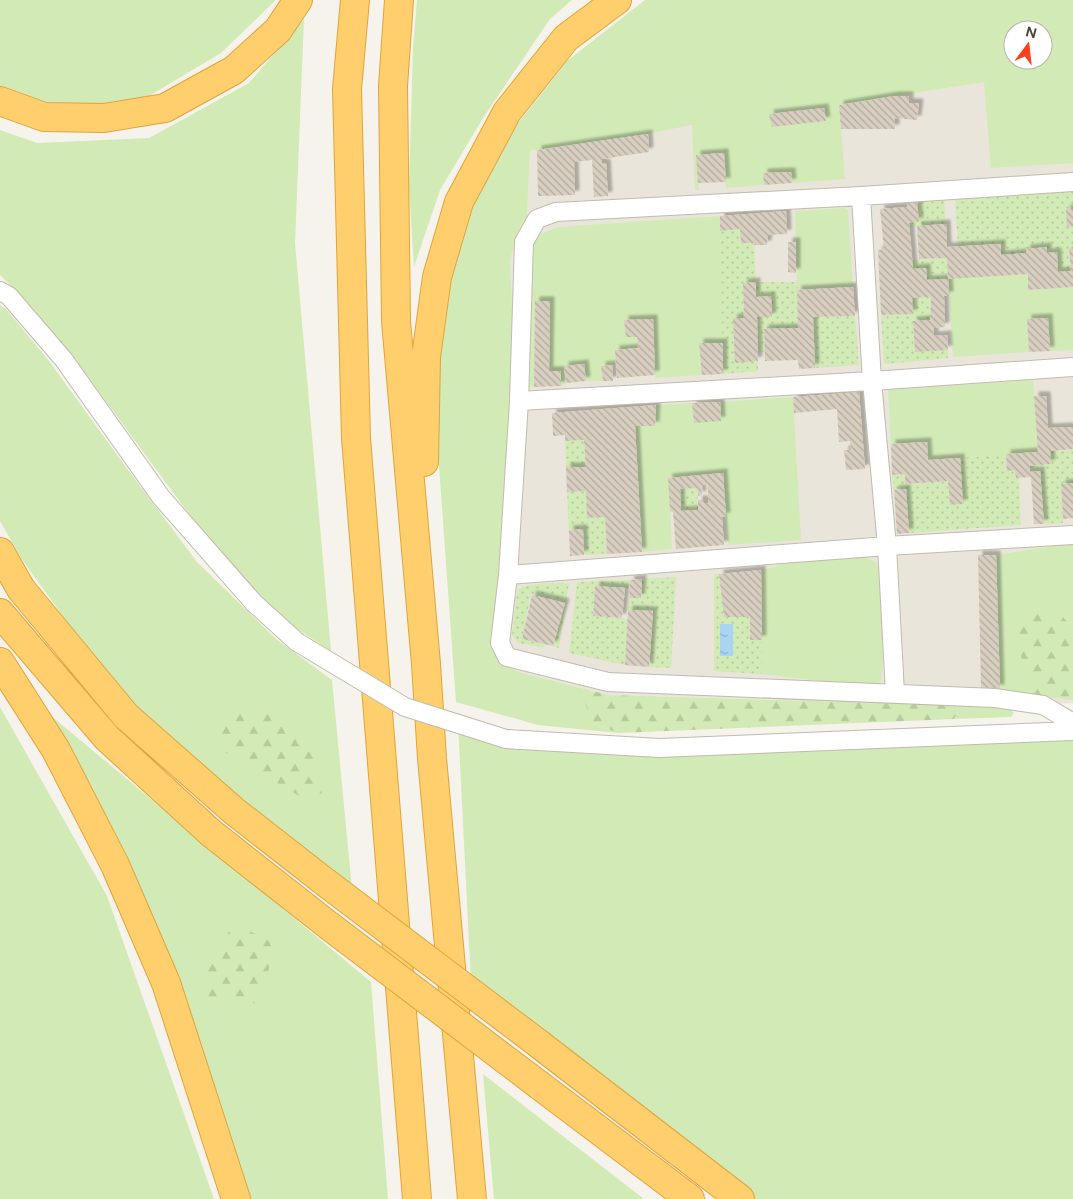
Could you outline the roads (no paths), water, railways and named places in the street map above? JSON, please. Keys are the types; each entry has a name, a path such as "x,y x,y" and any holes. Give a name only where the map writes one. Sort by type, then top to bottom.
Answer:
{"highway":[{"path":"0,101 44,117 104,118 166,108 234,70 278,30 298,0"},
{"path":"355,0 347,89 356,438 417,1199"},
{"path":"399,0 393,86 396,322 426,664 432,758 472,1199"},
{"path":"426,664 434,628 423,480 426,357 436,277 459,202 507,112 566,38 617,0"},
{"path":"0,552 21,589 126,716 234,811 740,1199"},
{"path":"0,613 107,738 211,833 328,925 690,1199"},
{"path":"0,662 56,750 116,865 166,983 236,1199"}],"street":[{"path":"1073,182 860,196 556,212 537,219 524,242 519,400 508,575 500,642 506,657 608,682 995,698 1042,705 1073,723"},
{"path":"860,196 872,381 887,546 895,693"},
{"path":"0,290 9,296 64,360 161,497 254,603 297,642 405,707 506,739 658,748 1073,731"},
{"path":"519,400 872,381 1073,367"},
{"path":"508,575 887,546 1073,535"}],"water":[{"path":"720,624 733,624 733,656 720,656"}]}
